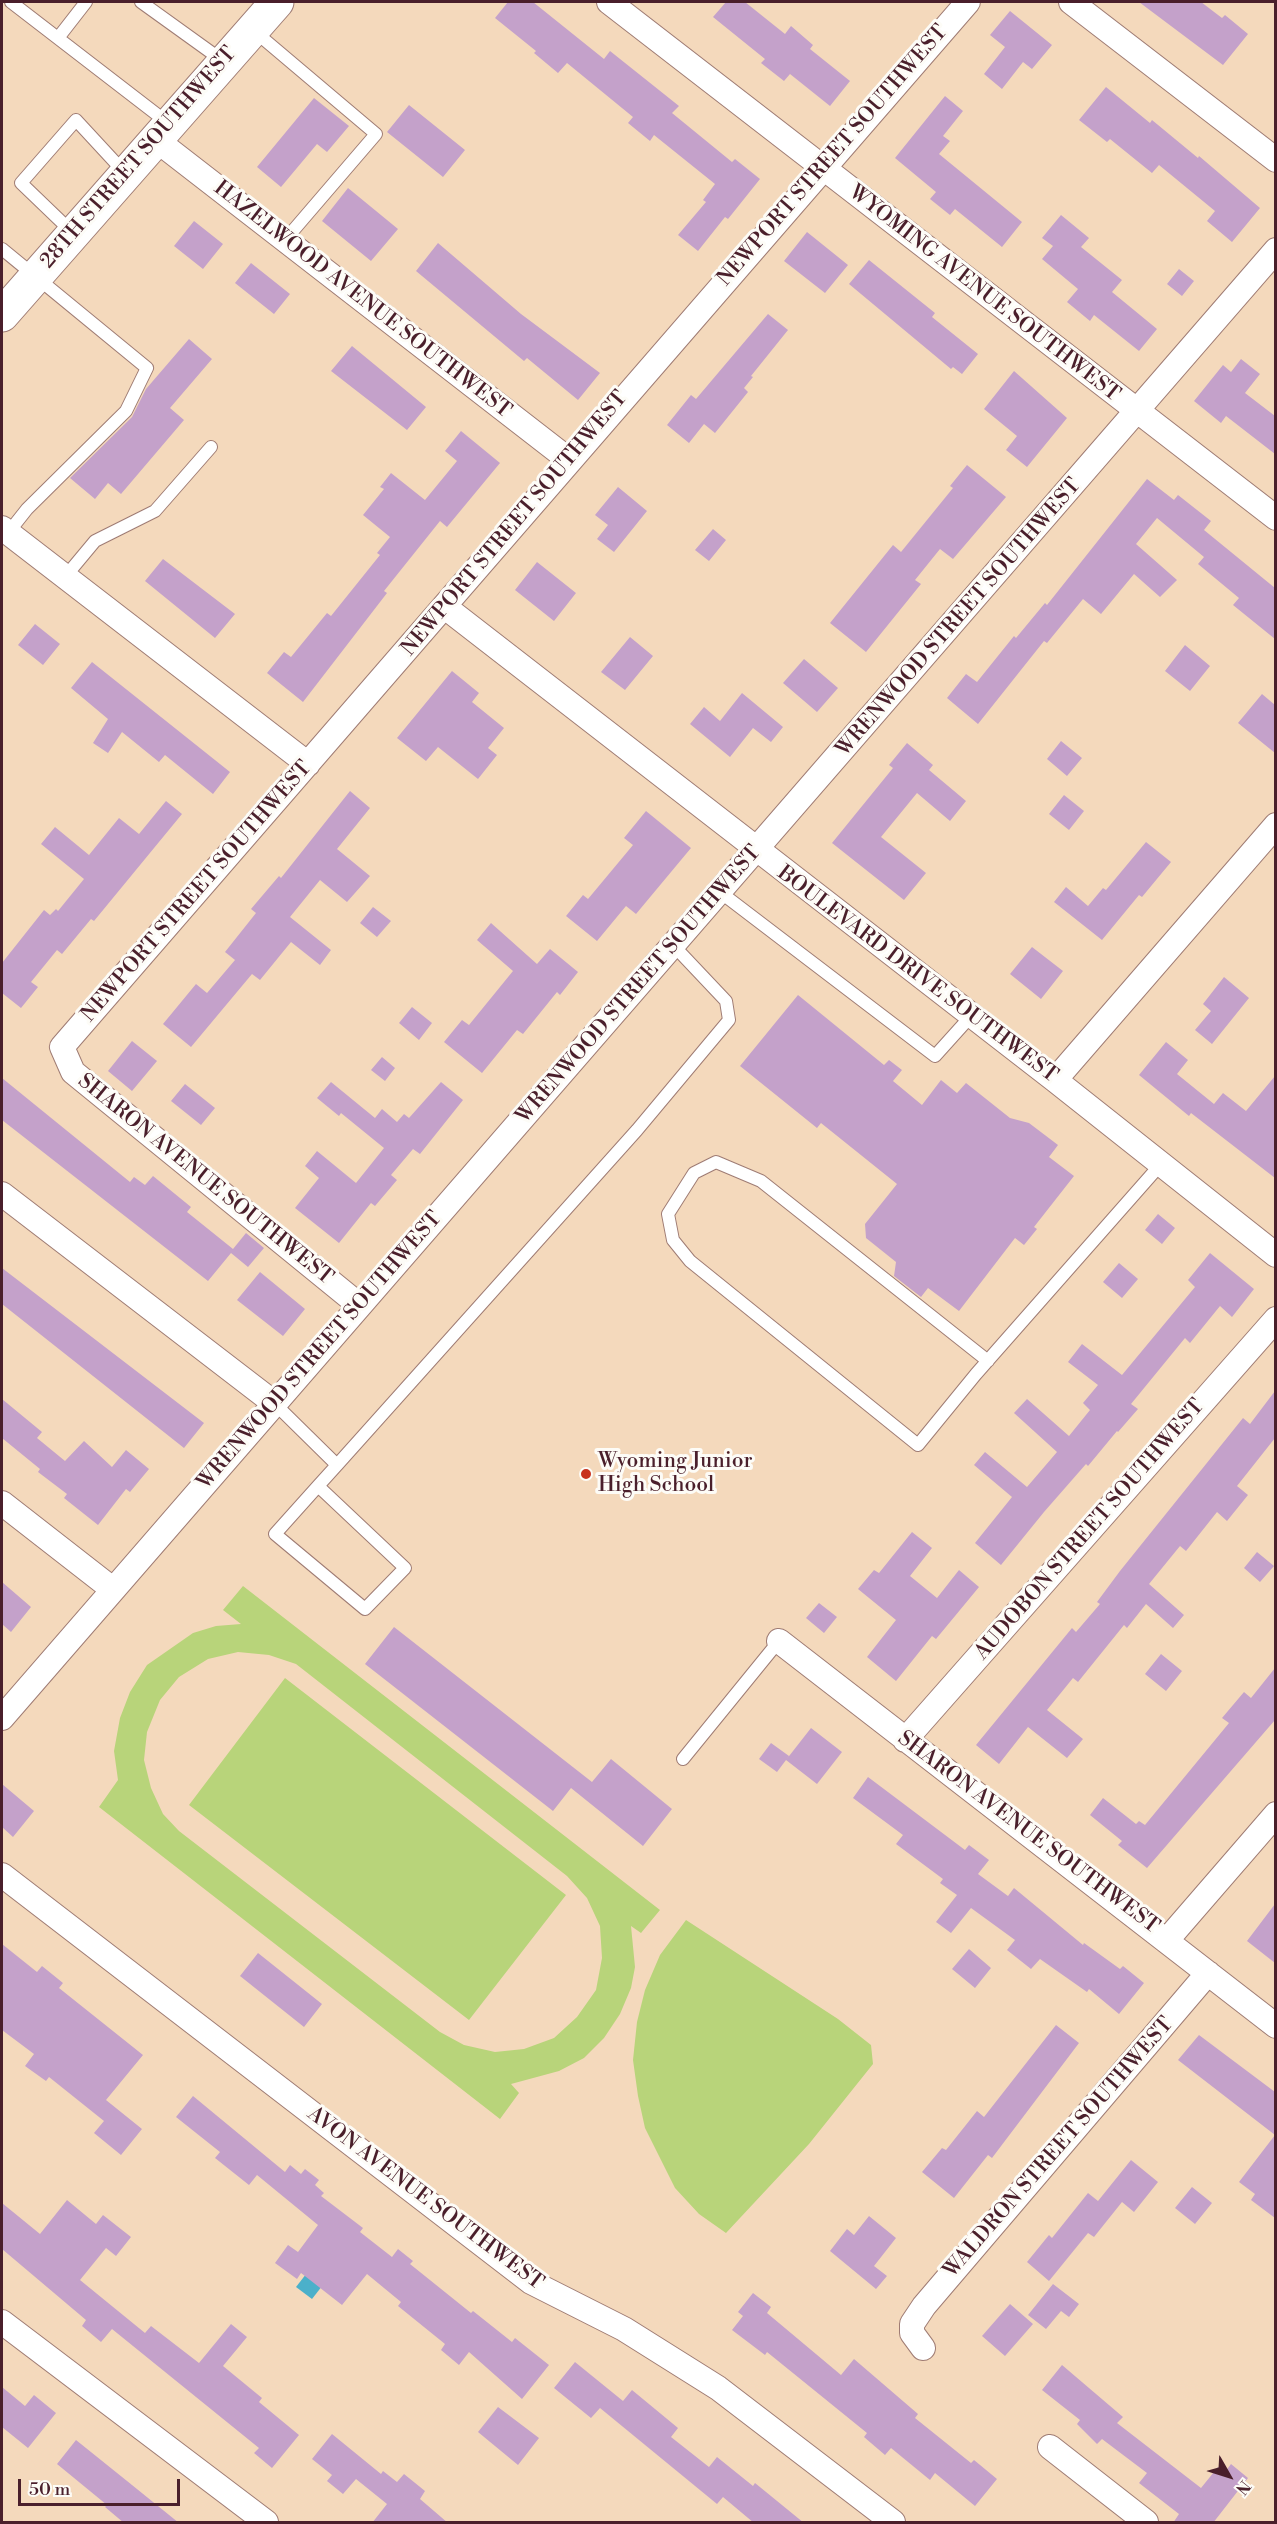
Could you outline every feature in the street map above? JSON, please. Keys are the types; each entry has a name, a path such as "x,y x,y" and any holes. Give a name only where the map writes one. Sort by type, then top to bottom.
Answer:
{"main road":[{"name":"28TH STREET SOUTHWEST","path":"2,315 277,2"}],"street":[{"name":"WYOMING AVENUE SOUTHWEST","path":"609,2 1275,518"},
{"name":"NEWPORT STREET SOUTHWEST","path":"62,1047 445,608 569,460 968,2"},
{"path":"1071,2 1275,160"},
{"name":"HAZELWOOD AVENUE SOUTHWEST","path":"162,131 285,240 569,460"},
{"name":"WRENWOOD STREET SOUTHWEST","path":"2,1718 111,1588 674,946 1275,250"},
{"path":"5,530 308,764"},
{"name":"BOULEVARD DRIVE SOUTHWEST","path":"445,608 1054,1080 1275,1255"},
{"path":"1054,1080 1275,825"},
{"name":"SHARON AVENUE SOUTHWEST","path":"62,1047 73,1072 359,1305"},
{"path":"2,1194 274,1403"},
{"name":"AUDOBON STREET SOUTHWEST","path":"905,1740 1275,1319"},
{"path":"2,1503 111,1588"},
{"name":"SHARON AVENUE SOUTHWEST","path":"779,1641 1275,2026"},
{"path":"1167,1940 1275,1814"},
{"name":"AVON AVENUE SOUTHWEST","path":"2,1875 531,2282 624,2329 718,2388 893,2523"},
{"name":"WALDRON STREET SOUTHWEST","path":"923,2348 912,2333 912,2324 924,2306 1208,1973"},
{"path":"2,2322 266,2523"},
{"path":"1050,2447 1146,2523"}],"lane":[{"path":"11,2 58,38 162,131"},
{"path":"58,38 86,2"},
{"path":"141,2 224,62"},
{"path":"252,29 376,134 285,240"},
{"path":"73,233 21,183 76,120 126,174"},
{"path":"2,249 34,278 147,368 126,411 5,530"},
{"path":"65,577 95,541 155,512 211,447"},
{"path":"720,892 935,1056 971,1016"},
{"path":"318,1486 405,1568 365,1609 275,1534 318,1486 337,1465 629,1139 729,1020 726,1001 674,946"},
{"path":"988,1360 761,1182 716,1162 694,1173 668,1214 673,1239 690,1261 918,1445 988,1360 1161,1164"},
{"path":"274,1403 337,1465"},
{"path":"683,1759 779,1641"}],"green space":[{"path":"243,1586 660,1910 641,1933 631,1926 635,1967 631,1988 620,2014 604,2038 584,2058 559,2071 511,2084 519,2093 500,2119 99,1807 118,1780 114,1751 120,1718 130,1692 147,1665 193,1633 216,1626 241,1624 223,1610","holes":["238,1652 269,1655 296,1664 567,1876 587,1898 600,1926 602,1958 596,1990 577,2017 554,2038 524,2049 495,2052 464,2045 440,2032 179,1831 163,1814 151,1788 144,1760 147,1732 160,1700 179,1677 208,1659"]},
{"path":"285,1678 566,1895 469,2020 189,1805"},
{"path":"686,1920 838,2019 871,2045 873,2064 809,2144 726,2233 699,2214 675,2188 645,2128 633,2060 637,2022 645,1990 660,1955"}],"water":[{"path":"317,2260 333,2272 312,2299 296,2287"}],"building":[{"path":"508,2 533,2 604,59 610,51 679,106 672,113 732,162 735,159 760,179 728,219 725,217 698,251 678,235 706,202 703,200 715,184 654,135 650,141 628,123 633,117 567,63 558,73 534,53 536,51 495,18"},
{"path":"726,2 745,2 785,34 791,26 813,45 810,49 850,81 830,106 790,74 784,81 761,63 765,59 713,17"},
{"path":"1139,2 1201,2 1222,18 1225,15 1248,34 1223,65"},
{"path":"1010,11 1052,45 1032,69 1023,62 1002,89 984,74 1005,47 990,35"},
{"path":"1106,87 1150,123 1152,120 1198,158 1199,156 1260,208 1232,242 1207,221 1215,211 1159,165 1152,173 1110,139 1107,142 1079,120"},
{"path":"945,96 963,111 943,136 950,141 939,154 1022,222 1002,247 955,209 950,215 930,199 936,192 895,158"},
{"path":"314,98 349,126 327,152 317,144 281,187 257,167"},
{"path":"409,105 465,150 443,177 387,132"},
{"path":"348,188 398,229 371,261 322,221"},
{"path":"1061,215 1089,238 1081,247 1122,280 1112,292 1157,329 1139,351 1094,315 1090,321 1067,302 1078,289 1042,259 1053,246 1042,238"},
{"path":"194,221 223,244 203,269 174,246"},
{"path":"807,232 848,265 825,293 784,261"},
{"path":"438,243 521,314 600,373 578,400 527,358 524,361 416,271"},
{"path":"869,260 935,313 932,317 978,354 962,374 953,367 951,369 849,284"},
{"path":"251,263 290,294 274,314 235,283"},
{"path":"1179,269 1194,281 1182,296 1167,284"},
{"path":"768,314 788,330 751,376 753,377 744,388 748,392 715,433 704,424 689,443 667,425 691,395 696,399"},
{"path":"189,339 212,359 170,408 184,420 121,494 108,483 95,499 70,478 132,417 146,389"},
{"path":"352,346 426,407 407,430 331,371"},
{"path":"1241,359 1260,374 1245,393 1275,416 1275,454 1226,416 1221,423 1194,401 1223,365 1231,372"},
{"path":"1014,371 1067,418 1027,467 1006,450 1017,436 984,409"},
{"path":"461,431 500,463 447,527 440,521 384,591 387,593 303,702 267,673 284,652 291,657 327,613 331,616 380,555 377,553 390,537 363,515 384,489 380,487 391,473 425,500 457,461 445,451"},
{"path":"967,465 1006,497 953,559 940,549 915,580 921,584 866,652 830,623 893,545 901,552 953,488 950,486"},
{"path":"1147,479 1174,500 1178,495 1211,521 1204,530 1275,588 1275,639 1233,605 1239,598 1198,564 1204,557 1157,518 1136,544 1177,580 1160,597 1134,574 1101,614 1083,599 1047,643 1044,641 978,724 947,698 966,674 977,682 1014,636 1016,638 1045,603 1047,605"},
{"path":"618,487 647,511 614,552 597,539 608,525 595,515"},
{"path":"713,529 726,540 709,561 695,550"},
{"path":"163,559 235,614 215,638 145,581"},
{"path":"537,562 576,593 554,621 515,590"},
{"path":"35,624 60,644 43,665 18,645"},
{"path":"630,637 653,656 625,690 601,672"},
{"path":"1185,645 1210,666 1190,691 1165,671"},
{"path":"804,659 838,688 817,712 783,683"},
{"path":"92,662 230,772 213,794 165,755 159,762 122,732 108,753 93,743 108,719 71,688"},
{"path":"452,671 479,693 472,702 504,728 488,748 497,755 478,779 438,747 426,761 397,738"},
{"path":"742,693 783,727 771,742 753,728 730,757 690,724 704,707 720,721"},
{"path":"1262,694 1275,705 1275,753 1238,723"},
{"path":"1061,741 1082,758 1067,776 1047,759"},
{"path":"907,743 933,765 929,770 966,801 950,821 917,793 881,837 926,873 904,900 832,843 893,768 889,765"},
{"path":"350,791 370,808 337,849 370,876 347,902 320,880 290,917 331,950 320,965 291,942 260,980 252,974 191,1047 163,1024 196,984 207,993 235,960 225,952 256,913 251,909 279,876 281,878"},
{"path":"1064,795 1084,811 1069,830 1049,814"},
{"path":"166,801 182,814 94,921 91,919 62,954 57,950 31,982 38,987 21,1008 2,993 2,963 44,910 50,915 56,909 58,911 84,879 41,844 55,827 89,855 119,818 139,834"},
{"path":"646,811 691,848 636,914 626,906 597,941 566,916 583,895 588,899 633,845 624,838"},
{"path":"1146,842 1171,862 1142,897 1139,895 1102,940 1054,902 1066,887 1088,906 1103,888 1106,890"},
{"path":"373,907 391,921 377,937 360,923"},
{"path":"491,923 537,964 550,949 578,972 560,995 557,992 523,1034 517,1030 482,1073 444,1042 462,1020 469,1025 513,971 477,940"},
{"path":"1032,947 1063,971 1041,999 1010,974"},
{"path":"1224,977 1249,998 1212,1044 1195,1030 1211,1011 1203,1004"},
{"path":"798,995 884,1065 889,1060 902,1070 893,1081 922,1105 941,1080 957,1093 966,1083 1010,1118 1029,1123 1058,1145 1049,1157 1074,1176 1034,1227 1037,1229 1024,1245 1015,1238 959,1311 928,1288 921,1297 894,1276 896,1262 866,1238 865,1224 897,1184 821,1123 817,1128 740,1066"},
{"path":"412,1007 432,1023 419,1040 399,1023"},
{"path":"132,1041 157,1061 132,1091 108,1071"},
{"path":"1166,1042 1188,1060 1177,1074 1214,1104 1223,1093 1246,1111 1275,1076 1275,1178 1191,1113 1189,1116 1139,1075"},
{"path":"382,1057 395,1068 385,1081 371,1070"},
{"path":"2,1078 130,1182 134,1177 145,1185 153,1176 191,1207 187,1212 233,1249 246,1233 264,1248 248,1267 231,1253 208,1281 2,1120"},
{"path":"331,1082 375,1118 382,1109 397,1122 404,1114 409,1118 441,1082 463,1100 420,1154 413,1149 391,1175 397,1180 375,1206 371,1203 339,1243 295,1208 319,1178 305,1166 317,1151 356,1183 384,1148 341,1113 339,1116 317,1098"},
{"path":"185,1084 215,1108 201,1125 171,1101"},
{"path":"1158,1214 1175,1228 1162,1244 1145,1230"},
{"path":"1210,1253 1254,1289 1232,1317 1220,1306 1190,1343 1185,1338 1131,1404 1138,1409 1088,1466 1086,1464 1001,1565 975,1543 1012,1497 974,1465 985,1452 1027,1487 1057,1452 1014,1413 1027,1399 1069,1436 1090,1410 1083,1403 1098,1385 1068,1362 1082,1344 1122,1375 1195,1287 1188,1280"},
{"path":"1119,1263 1138,1279 1122,1298 1103,1282"},
{"path":"2,1268 204,1423 184,1448 2,1304"},
{"path":"260,1272 305,1309 283,1336 237,1300"},
{"path":"1275,1391 1275,1438 1237,1486 1248,1495 1227,1521 1217,1512 1186,1551 1180,1546 1149,1584 1184,1615 1173,1628 1146,1604 1127,1628 1124,1625 1078,1682 1073,1678 1047,1710 1083,1739 1067,1758 1028,1727 999,1764 976,1745 1072,1628 1076,1632 1100,1604 1097,1602 1120,1571 1243,1418 1250,1424"},
{"path":"2,1399 42,1432 37,1438 65,1461 84,1441 112,1467 126,1450 149,1469 130,1492 126,1489 98,1525 64,1498 67,1494 38,1472 40,1469 2,1438"},
{"path":"912,1532 932,1548 910,1576 937,1598 959,1570 979,1587 936,1639 932,1636 896,1681 867,1657 896,1620 858,1589 874,1570 879,1573"},
{"path":"1257,1552 1274,1566 1260,1582 1244,1568"},
{"path":"2,1582 31,1607 11,1632 2,1624"},
{"path":"819,1603 837,1617 824,1633 806,1618"},
{"path":"394,1627 592,1782 611,1759 672,1809 643,1846 571,1788 553,1811 365,1664"},
{"path":"1161,1654 1182,1671 1166,1691 1145,1674"},
{"path":"1275,1668 1275,1720 1147,1868 1118,1845 1122,1841 1090,1815 1103,1798 1136,1824 1139,1821 1145,1825 1229,1723 1222,1718 1244,1692 1251,1698"},
{"path":"811,1728 842,1752 817,1784 786,1760"},
{"path":"771,1743 789,1756 777,1772 759,1759"},
{"path":"868,1777 965,1850 969,1845 989,1860 978,1874 1008,1896 1014,1888 1083,1945 1084,1943 1120,1969 1123,1966 1144,1983 1119,2014 1089,1989 1087,1992 1040,1959 1031,1969 1007,1950 1015,1940 971,1908 951,1933 936,1922 957,1895 940,1883 943,1879 896,1844 903,1835 853,1798"},
{"path":"2,1784 34,1811 13,1837 2,1827"},
{"path":"1275,1904 1275,1963 1247,1941"},
{"path":"2,1944 37,1972 42,1966 63,1983 59,1988 143,2055 106,2100 142,2129 121,2155 94,2133 104,2121 49,2077 46,2081 25,2066 34,2054 2,2030"},
{"path":"969,1949 991,1968 975,1988 952,1969"},
{"path":"258,1953 322,2004 304,2027 240,1976"},
{"path":"1056,2025 1079,2043 992,2158 988,2155 954,2198 922,2172 942,2148 946,2150 977,2111 984,2117"},
{"path":"1199,2035 1275,2092 1275,2135 1178,2060"},
{"path":"193,2096 285,2172 290,2165 301,2174 305,2169 319,2180 315,2185 324,2193 321,2196 363,2228 360,2232 392,2257 398,2249 413,2261 410,2264 471,2313 473,2311 512,2342 515,2338 549,2365 522,2399 469,2352 459,2365 441,2350 445,2344 398,2306 401,2302 367,2274 342,2305 301,2273 297,2279 275,2263 288,2245 298,2252 318,2225 257,2175 249,2185 215,2158 220,2152 176,2117"},
{"path":"1275,2135 1275,2218 1251,2200 1255,2194 1239,2182"},
{"path":"1131,2160 1158,2182 1134,2212 1122,2202 1094,2237 1088,2233 1049,2281 1027,2262 1049,2235 1052,2238 1088,2193 1098,2201"},
{"path":"1192,2187 1212,2203 1195,2224 1175,2208"},
{"path":"67,2200 96,2224 103,2215 131,2237 116,2256 106,2248 80,2280 145,2333 151,2326 199,2363 231,2324 247,2337 223,2366 262,2398 259,2402 299,2435 272,2468 254,2453 259,2448 112,2329 101,2342 82,2326 86,2320 2,2249 2,2203 40,2234"},
{"path":"869,2216 896,2238 874,2266 887,2276 876,2289 830,2251 847,2229 854,2235"},
{"path":"1053,2284 1079,2304 1069,2317 1061,2311 1046,2329 1028,2315"},
{"path":"753,2293 771,2307 767,2313 841,2375 854,2359 918,2414 915,2418 971,2463 974,2460 997,2479 975,2506 935,2473 930,2480 891,2448 885,2455 864,2437 867,2433 767,2352 765,2355 732,2330 743,2316 738,2312"},
{"path":"1010,2304 1033,2324 1005,2356 982,2336"},
{"path":"575,2362 623,2401 632,2390 678,2428 671,2437 709,2467 717,2457 753,2486 755,2483 804,2523 754,2523 723,2497 717,2504 600,2408 591,2418 554,2388"},
{"path":"1062,2365 1123,2417 1117,2423 1201,2488 1218,2467 1225,2472 1231,2464 1248,2478 1213,2523 1173,2523 1179,2514 1139,2483 1147,2473 1102,2439 1097,2444 1077,2424 1080,2420 1042,2390"},
{"path":"2,2387 25,2406 34,2395 56,2413 28,2448 2,2427"},
{"path":"498,2407 539,2438 518,2465 478,2432"},
{"path":"332,2434 381,2474 383,2471 397,2482 404,2474 425,2491 420,2499 448,2523 372,2523 387,2504 356,2479 343,2494 327,2481 332,2475 312,2459"},
{"path":"76,2440 179,2523 124,2523 105,2507 107,2505 57,2464"}],"place":[{"name":"Wyoming Junior High School","path":"586,1474"}]}
